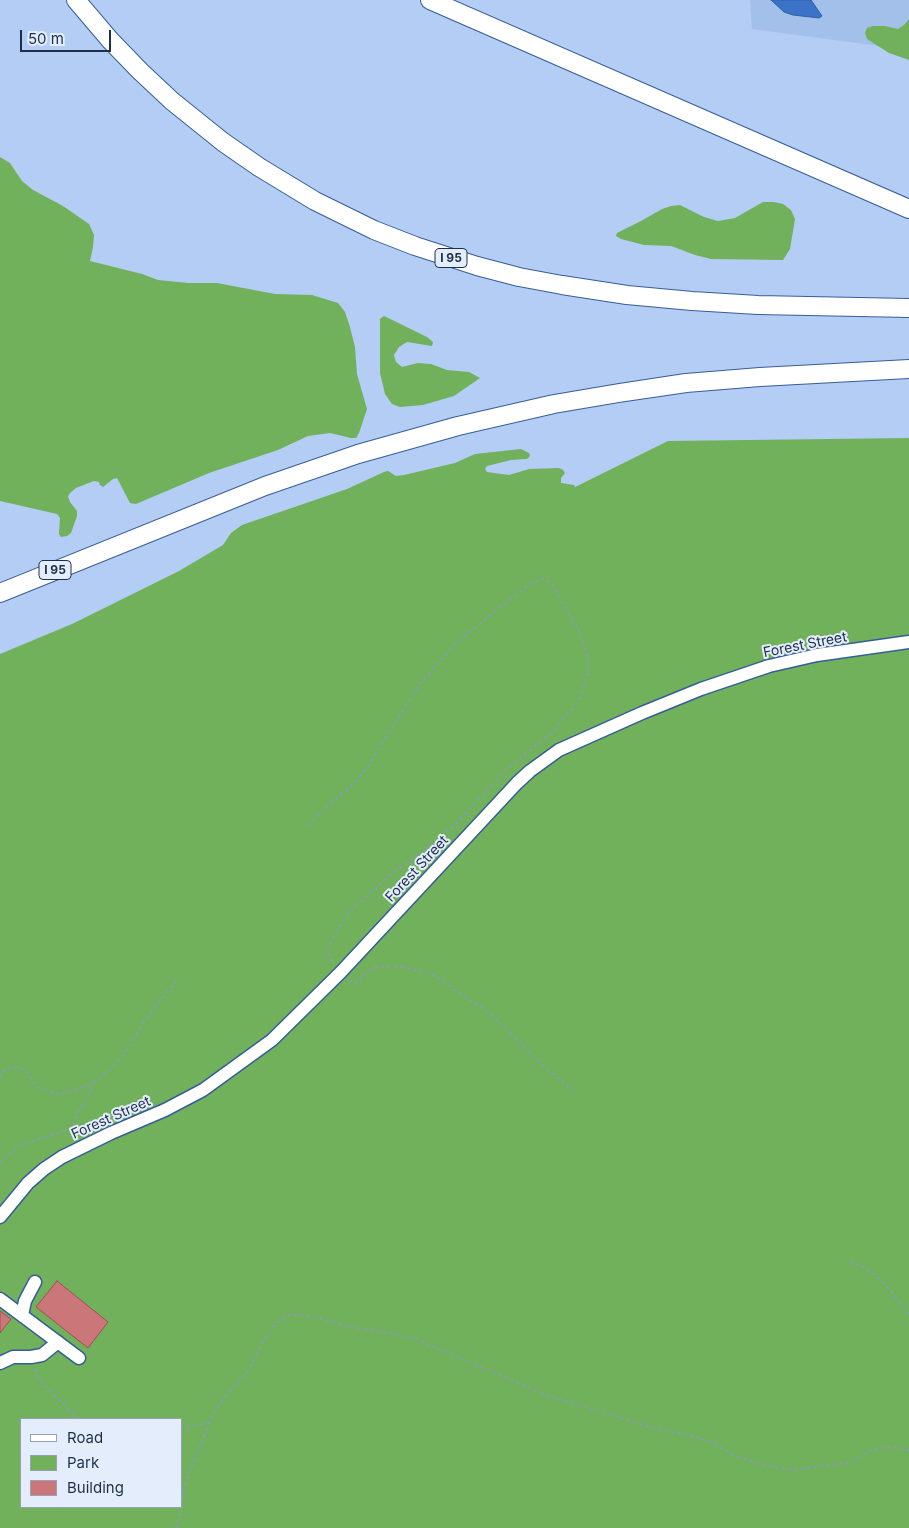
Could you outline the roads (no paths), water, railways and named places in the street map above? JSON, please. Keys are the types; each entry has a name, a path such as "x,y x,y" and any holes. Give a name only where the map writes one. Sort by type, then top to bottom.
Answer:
{"highway":[{"name":"I 95","path":"76,0 110,40 145,76 223,142 259,167 315,201 374,230 414,246 456,260 512,275 627,295 758,306 909,308"},
{"path":"430,0 909,208"},
{"name":"I 95","path":"0,593 257,489 313,469 404,440 510,413 686,383 770,376 909,369"},
{"path":"0,602 111,548"}],"street":[{"name":"Forest Street","path":"0,1217 28,1183 62,1157 165,1110 203,1090 277,1035 341,972 517,783 530,770 559,750 668,702 769,666 817,655 909,642"},
{"path":"22,1315 25,1301 36,1282"},
{"path":"0,1299 79,1358"},
{"path":"0,1363 12,1357 31,1357 42,1354 58,1342"}],"water":[{"path":"771,0 811,0 822,16 819,18 793,15 784,12"}]}
